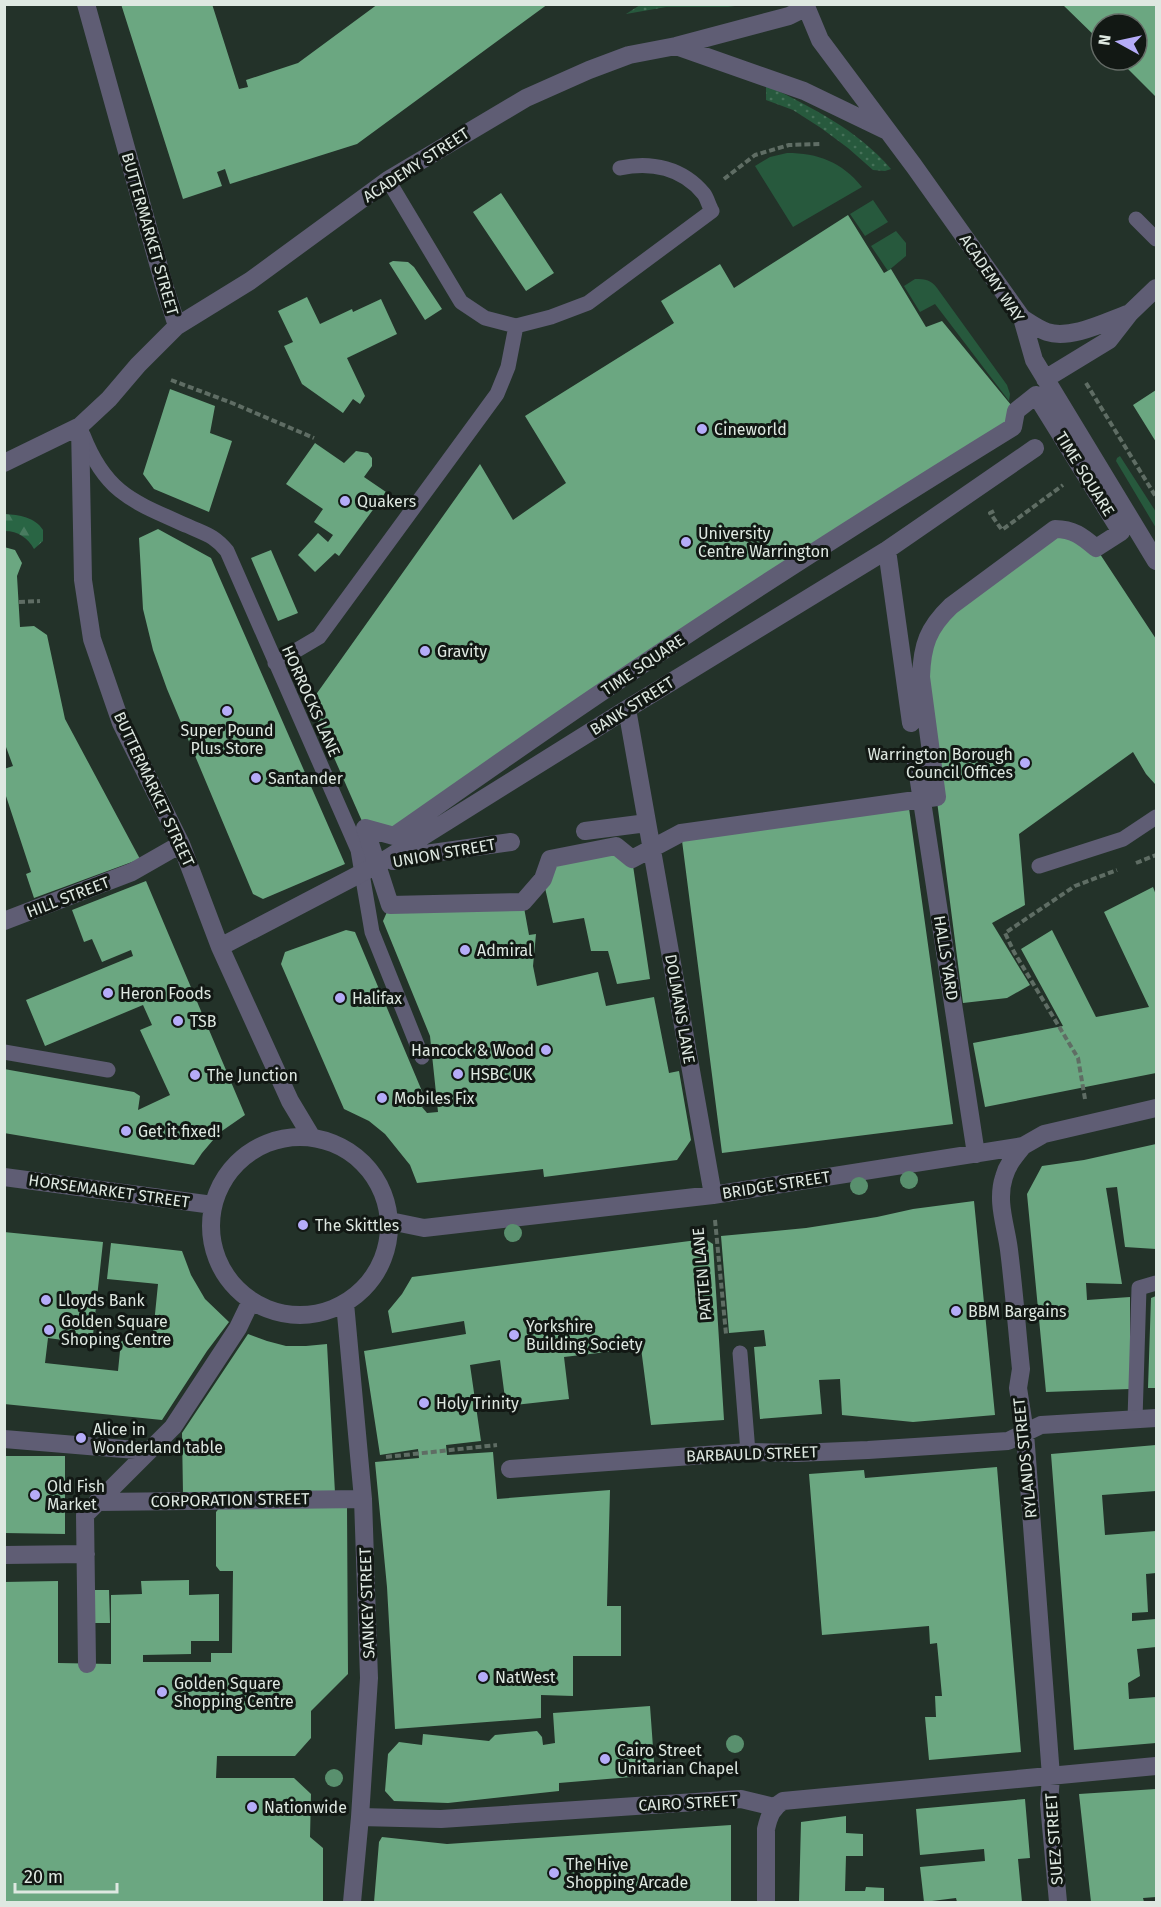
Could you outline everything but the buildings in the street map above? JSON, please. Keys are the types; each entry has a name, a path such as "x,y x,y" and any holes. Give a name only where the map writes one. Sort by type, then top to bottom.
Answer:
{"street":[{"name":"BUTTERMARKET STREET","path":"86,4 177,326 138,364 109,399 80,426 83,580 92,639 121,723 181,844 220,947 290,1101 311,1136"},
{"name":"ACADEMY STREET","path":"177,326 250,280 388,180 526,98 629,54 676,46 789,16 805,6"},
{"name":"ACADEMY WAY","path":"805,6 820,40 1022,318 1034,360 1156,561"},
{"name":"ACADEMY STREET","path":"676,46 804,92 889,132"},
{"path":"1045,378 1109,340 1130,313 1156,288"},
{"path":"1022,318 1049,333 1063,333 1089,328 1130,313"},
{"name":"TIME SQUARE","path":"1036,395 1121,532 1096,548 1080,534 1067,529 1055,529 951,606 930,631 924,644 921,677 937,796 681,833 632,859 616,846 550,859 543,879 524,902 390,905 369,869 365,828 394,836 680,639 827,543 1013,427 1016,411 1036,395"},
{"path":"4,463 80,426"},
{"name":"BANK STREET","path":"220,947 369,869 886,550 1035,448"},
{"path":"886,550 911,723"},
{"name":"DOLMANS LANE","path":"627,708 713,1195"},
{"name":"HALLS YARD","path":"916,762 976,1154"},
{"path":"585,831 647,823"},
{"name":"UNION STREET","path":"369,869 418,855 511,842"},
{"name":"HILL STREET","path":"4,921 132,872 181,844"},
{"name":"BRIDGE STREET","path":"390,1221 424,1228 713,1195 1023,1146 1044,1134 1156,1108"},
{"path":"311,1136 335,1143 357,1156 374,1174 385,1197 390,1221 387,1246 378,1269 364,1288 345,1303 321,1313 296,1315 271,1310 251,1301 234,1286 221,1269 213,1248 211,1227 213,1205 222,1181 239,1160 260,1145 285,1137 311,1136"},
{"name":"RYLANDS STREET","path":"1023,1146 1012,1159 1004,1177 1001,1196 1009,1248 1021,1369 1018,1388 1024,1433 1051,1776"},
{"name":"HORSEMARKET STREET","path":"4,1177 213,1205"},
{"path":"87,1664 85,1515 173,1427 238,1328 251,1301"},
{"name":"SANKEY STREET","path":"345,1303 363,1499 369,1678 352,1902"},
{"name":"BARBAULD STREET","path":"510,1469 748,1452 796,1453 1008,1441 1041,1425 1156,1418"},
{"path":"4,1439 148,1451"},
{"name":"CORPORATION STREET","path":"97,1502 363,1499"},
{"path":"4,1555 86,1554"},
{"name":"CAIRO STREET","path":"360,1817 441,1820 741,1799 774,1807 783,1801 1156,1766"},
{"name":"SUEZ STREET","path":"1051,1776 1048,1804 1058,1902"},
{"path":"766,1902 766,1829 774,1807"}],"lane":[{"path":"388,180 460,302 485,318 516,326 551,317 588,303 712,211 704,194 686,178 670,169 653,165 633,165 620,168"},
{"path":"1136,219 1156,239"},
{"path":"275,663 319,637 497,394 508,367 516,326"},
{"name":"HORROCKS LANE","path":"80,426 89,450 102,472 121,492 136,502 194,529 208,533 218,540 230,558 358,850 369,869 372,932 422,1057"},
{"path":"1039,866 1123,839 1156,818"},
{"path":"4,1052 108,1070"},
{"path":"1135,1419 1139,1288 1156,1283"},
{"path":"741,1353 748,1452"}],"path":[{"path":"704,194 755,155 789,145 820,144"},
{"path":"1071,362 1156,497"},
{"path":"171,380 272,419 314,438"},
{"path":"999,507 990,513 1002,530 1069,481"},
{"path":"19,602 40,601"},
{"path":"1083,1089 1078,1058 1014,952 1005,933 1075,886 1156,855"},
{"name":"PATTEN LANE","path":"713,1195 726,1334 741,1353"},
{"path":"358,1460 498,1445 510,1469"}],"green space":[{"path":"640,5 742,5 666,7 626,14"},
{"path":"766,85 817,111 849,131 891,169 873,170 821,128 793,110 766,100"},
{"path":"787,153 819,157 838,165 862,187 793,227 755,166 770,157"},
{"path":"873,200 888,222 865,236 850,214"},
{"path":"896,231 906,243 906,256 888,271 871,246"},
{"path":"915,279 928,280 937,288 1007,385 1010,394 1009,401 935,304 920,312 904,286"},
{"path":"1120,456 1156,512 1156,528 1116,461"},
{"path":"5,514 21,516 36,522 43,530 43,541 34,549 22,536 5,531"}],"place":[{"name":"Cineworld","path":"702,429"},
{"name":"Quakers","path":"345,501"},
{"name":"University Centre Warrington","path":"686,542"},
{"name":"Gravity","path":"425,651"},
{"name":"Super Pound Plus Store","path":"227,711"},
{"name":"Warrington Borough Council Offices","path":"1025,763"},
{"name":"Santander","path":"256,778"},
{"name":"Admiral","path":"465,950"},
{"name":"Heron Foods","path":"108,993"},
{"name":"Halifax","path":"340,998"},
{"name":"TSB","path":"178,1021"},
{"name":"Hancock & Wood","path":"546,1050"},
{"name":"HSBC UK","path":"458,1074"},
{"name":"The Junction","path":"195,1075"},
{"name":"Mobiles Fix","path":"382,1098"},
{"name":"Get it fixed!","path":"126,1131"},
{"name":"The Skittles","path":"303,1225"},
{"name":"Lloyds Bank","path":"46,1300"},
{"name":"BBM Bargains","path":"956,1311"},
{"name":"Golden Square Shoping Centre","path":"49,1330"},
{"name":"Yorkshire Building Society","path":"514,1335"},
{"name":"Holy Trinity","path":"424,1403"},
{"name":"Alice in Wonderland table","path":"81,1438"},
{"name":"Old Fish Market","path":"35,1495"},
{"name":"NatWest","path":"483,1677"},
{"name":"Golden Square Shopping Centre","path":"162,1692"},
{"name":"Cairo Street Unitarian Chapel","path":"605,1759"},
{"name":"Nationwide","path":"252,1807"},
{"name":"The Hive Shopping Arcade","path":"554,1873"}]}
